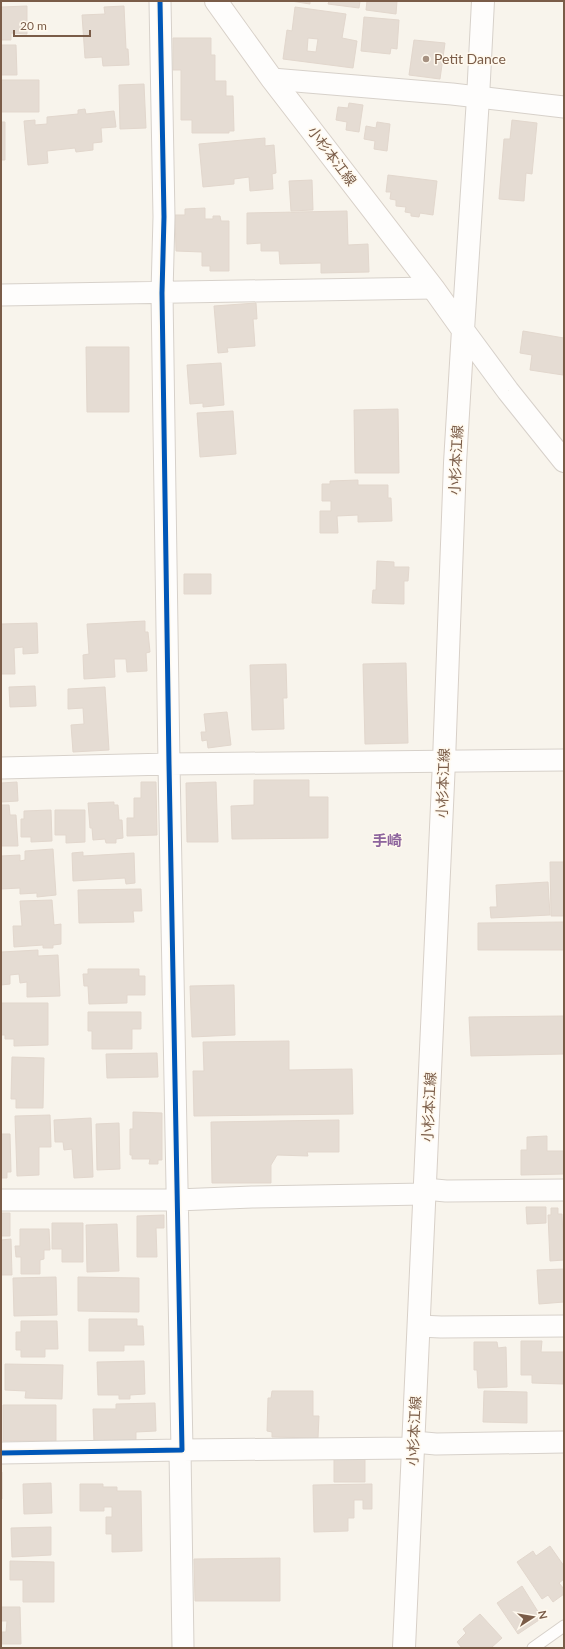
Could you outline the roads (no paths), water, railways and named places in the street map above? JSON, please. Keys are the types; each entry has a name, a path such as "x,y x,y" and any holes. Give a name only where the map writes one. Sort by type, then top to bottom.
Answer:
{"main road":[{"name":"小杉本江線","path":"216,1 272,79 433,288 463,330 455,463 444,761 404,1648"},
{"path":"483,1 463,330 508,391 564,461"}],"street":[{"path":"160,1 164,218 162,293 168,764 177,1200 183,1648"},
{"path":"272,79 564,107"},
{"path":"1,295 433,288"},
{"path":"1,768 168,764 564,760"},
{"path":"1,1200 177,1200 446,1191 564,1190"},
{"path":"419,1326 564,1326"},
{"path":"1,1454 564,1442"}],"lane":[{"path":"533,1648 564,1626"}],"place":[{"name":"Petit Dance","path":"426,59"}],"district":[{"name":"手崎","path":"387,841"}]}
